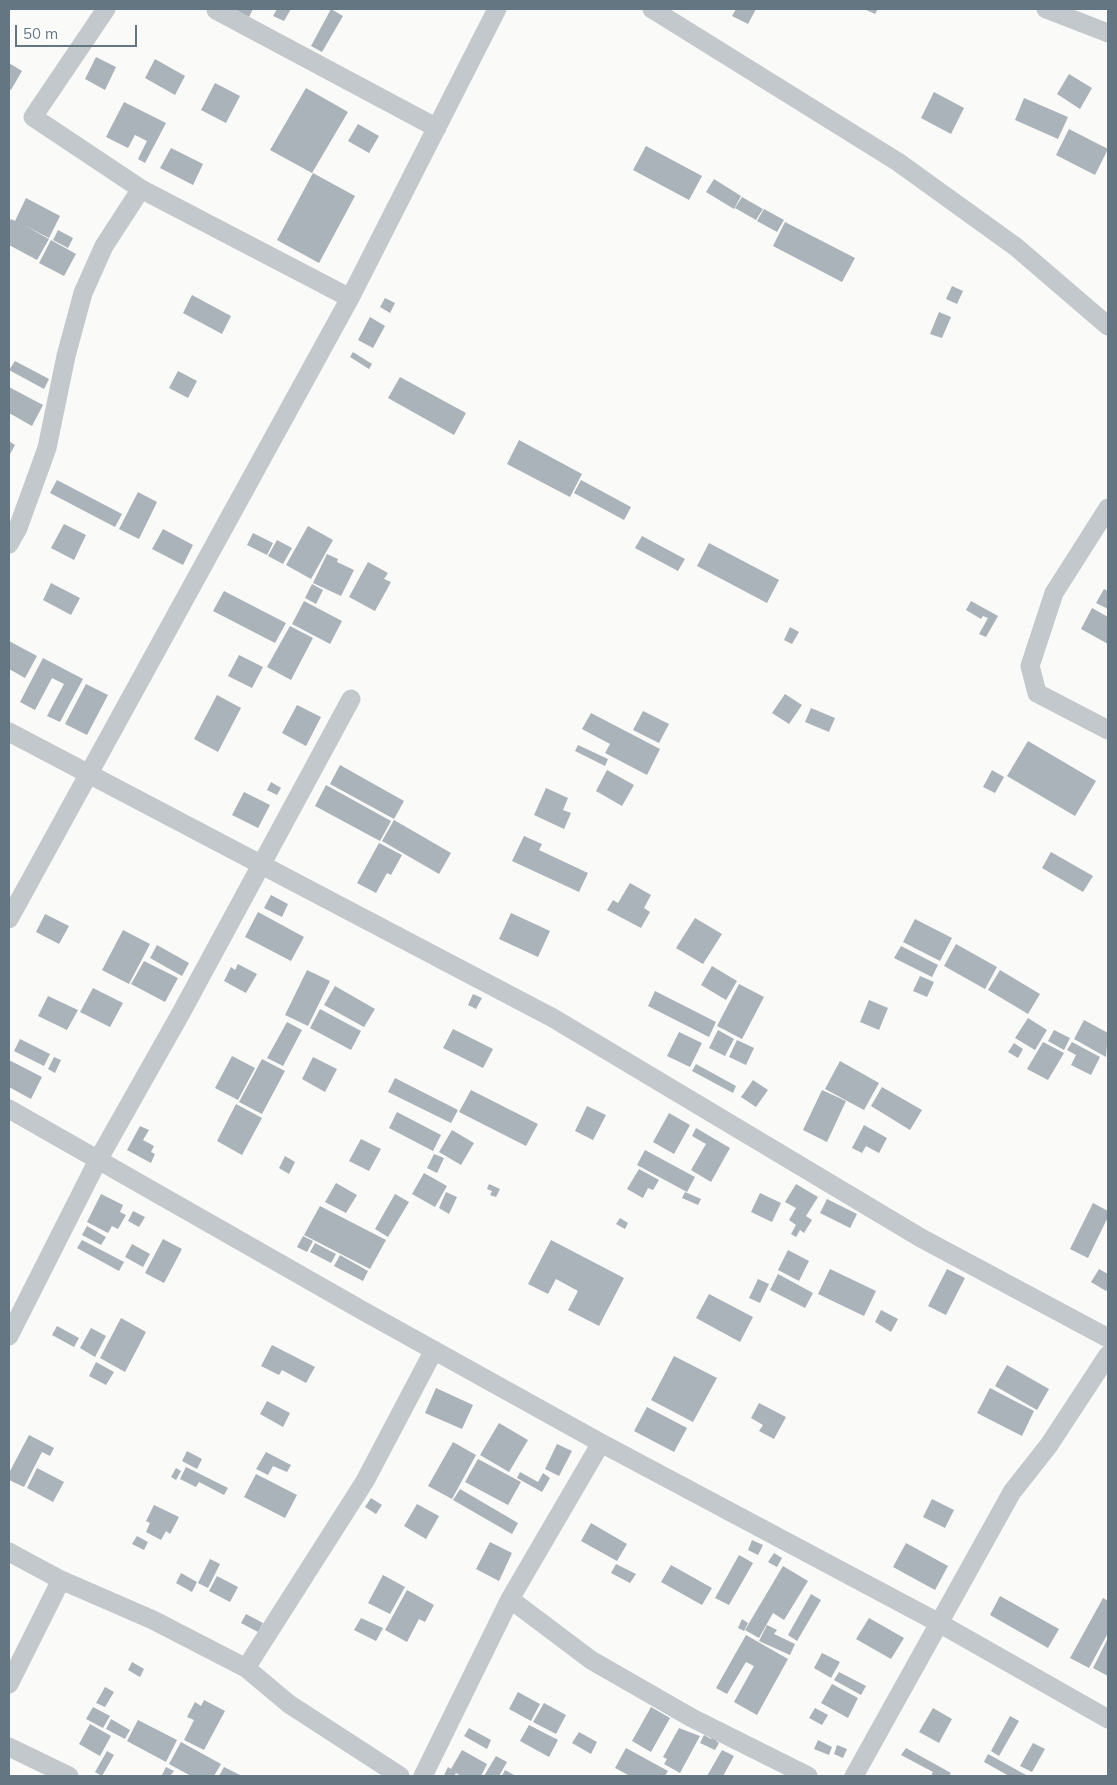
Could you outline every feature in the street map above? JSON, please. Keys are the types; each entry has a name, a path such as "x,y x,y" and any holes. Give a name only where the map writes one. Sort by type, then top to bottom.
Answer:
{"street":[{"path":"106,9 32,116 141,189 350,298"},
{"path":"9,918 350,298 497,9"},
{"path":"652,9 898,162 1016,247 1108,326"},
{"path":"1046,9 1108,34"},
{"path":"216,10 437,128"},
{"path":"9,544 18,528 47,448 66,356 83,294 104,246 141,189"},
{"path":"1108,508 1054,593 1030,666 1037,693 1108,730"},
{"path":"9,1336 98,1160 181,1013 351,699"},
{"path":"9,732 554,1018 921,1238 1108,1338"},
{"path":"9,1109 434,1350 602,1443 939,1623 1108,1719"},
{"path":"246,1668 365,1481 434,1350"},
{"path":"854,1776 1012,1492 1049,1446 1108,1355"},
{"path":"423,1776 510,1599 602,1443"},
{"path":"9,1552 61,1580 153,1620 246,1668 288,1704 400,1776"},
{"path":"9,1684 61,1580"},
{"path":"510,1599 591,1660 692,1718 808,1776"},
{"path":"9,1747 69,1776"}],"building":[{"path":"234,9 253,9 249,17"},
{"path":"277,9 291,9 284,21 273,16"},
{"path":"331,9 343,16 322,52 311,46"},
{"path":"736,9 756,9 748,24 732,16"},
{"path":"864,9 878,9 875,14"},
{"path":"96,57 116,67 105,90 85,79"},
{"path":"155,59 185,76 175,95 145,78"},
{"path":"9,63 22,71 11,90 9,89"},
{"path":"1069,74 1092,88 1080,109 1057,94"},
{"path":"215,83 240,96 226,123 201,110"},
{"path":"306,88 348,112 312,173 270,150"},
{"path":"934,92 964,108 951,134 921,118"},
{"path":"1024,98 1068,117 1058,139 1015,120"},
{"path":"124,102 166,123 145,163 138,159 147,141 135,135 128,148 106,137"},
{"path":"358,124 379,136 369,153 348,141"},
{"path":"1069,129 1108,149 1095,175 1056,155"},
{"path":"646,146 702,176 689,200 633,170"},
{"path":"171,148 203,164 193,185 160,168"},
{"path":"313,173 355,196 319,263 277,240"},
{"path":"714,179 741,196 734,209 706,192"},
{"path":"742,197 763,209 756,220 735,208"},
{"path":"26,198 60,216 49,238 24,225 49,239 37,260 9,245 9,222 11,219 15,221"},
{"path":"764,209 784,220 777,232 757,221"},
{"path":"785,222 855,258 842,282 773,246"},
{"path":"58,230 73,238 68,248 53,240"},
{"path":"51,240 76,254 64,276 39,263"},
{"path":"952,286 963,291 957,304 946,299"},
{"path":"192,295 231,316 222,334 183,313"},
{"path":"385,298 395,303 390,313 380,307"},
{"path":"939,312 951,317 942,338 930,334"},
{"path":"370,317 385,326 373,348 358,340"},
{"path":"353,352 372,364 369,369 350,357"},
{"path":"15,361 49,379 44,389 9,370"},
{"path":"178,371 197,381 188,398 169,388"},
{"path":"400,377 466,413 454,435 388,398"},
{"path":"9,387 43,405 32,426 9,413"},
{"path":"519,440 582,474 570,497 507,464"},
{"path":"9,441 15,445 9,456"},
{"path":"57,480 122,514 115,527 50,493"},
{"path":"581,480 631,507 624,520 574,493"},
{"path":"138,492 157,502 139,539 119,529"},
{"path":"64,524 86,535 74,560 51,548"},
{"path":"308,526 333,540 311,579 286,565"},
{"path":"163,529 193,545 183,565 152,549"},
{"path":"253,533 273,543 267,555 247,545"},
{"path":"642,536 685,559 678,571 635,548"},
{"path":"277,540 292,548 283,564 268,556"},
{"path":"709,543 779,580 767,603 697,566"},
{"path":"327,554 338,559 337,562 354,570 341,596 313,583"},
{"path":"368,562 388,573 384,579 391,582 375,611 349,597"},
{"path":"51,583 80,598 71,615 43,600"},
{"path":"312,584 323,590 316,604 305,598"},
{"path":"1104,589 1108,591 1108,609 1096,603"},
{"path":"224,591 286,623 275,643 213,611"},
{"path":"304,601 342,621 330,644 292,624"},
{"path":"971,601 998,616 986,637 979,634 988,618 983,616 981,619 966,610"},
{"path":"1092,608 1108,617 1108,644 1081,629"},
{"path":"290,626 313,638 291,680 267,667"},
{"path":"790,627 799,632 792,644 784,640"},
{"path":"9,641 37,656 25,678 9,669"},
{"path":"239,655 263,667 252,688 228,676"},
{"path":"43,658 83,679 60,722 47,716 64,684 52,678 35,710 20,702"},
{"path":"86,684 108,695 87,735 65,724"},
{"path":"785,694 802,705 789,724 772,713"},
{"path":"217,695 241,708 218,752 194,739"},
{"path":"297,705 321,717 306,746 282,733"},
{"path":"811,708 835,718 829,732 805,722"},
{"path":"643,711 669,724 659,743 633,730"},
{"path":"591,713 660,749 647,775 605,753 610,744 582,729"},
{"path":"1028,741 1096,781 1075,816 1007,776"},
{"path":"578,745 608,759 605,766 575,751"},
{"path":"340,765 404,801 394,819 330,784"},
{"path":"607,770 634,785 622,806 596,791"},
{"path":"992,770 1004,777 995,793 983,787"},
{"path":"271,782 281,788 277,795 267,790"},
{"path":"326,785 391,821 380,841 315,806"},
{"path":"546,788 568,798 563,810 571,813 564,829 534,815"},
{"path":"244,792 270,805 258,828 232,815"},
{"path":"394,820 451,853 439,874 382,841"},
{"path":"524,836 542,844 539,850 588,873 579,892 512,861"},
{"path":"379,843 402,855 391,875 387,873 376,893 357,883"},
{"path":"1051,852 1093,876 1083,892 1042,868"},
{"path":"630,883 651,895 644,908 650,912 641,928 607,910 613,900 618,903"},
{"path":"271,895 288,904 282,917 264,908"},
{"path":"258,912 304,937 291,961 245,937"},
{"path":"511,913 550,931 538,957 499,939"},
{"path":"45,914 69,926 59,944 36,932"},
{"path":"695,918 722,934 703,964 676,948"},
{"path":"915,919 952,938 940,961 903,942"},
{"path":"123,930 150,944 129,984 102,970"},
{"path":"956,944 997,967 985,989 944,966"},
{"path":"157,945 189,963 182,976 150,958"},
{"path":"901,946 938,965 932,977 894,958"},
{"path":"144,961 178,978 165,1002 131,984"},
{"path":"238,964 257,974 246,993 224,981 231,967 235,970"},
{"path":"712,966 737,981 726,1000 701,985"},
{"path":"307,970 330,981 308,1026 285,1015"},
{"path":"1000,970 1040,994 1028,1014 988,990"},
{"path":"920,976 934,982 927,997 913,991"},
{"path":"739,984 764,997 742,1039 717,1026"},
{"path":"335,986 375,1009 364,1027 324,1005"},
{"path":"93,988 123,1003 110,1027 80,1012"},
{"path":"655,991 716,1022 709,1037 648,1006"},
{"path":"473,994 482,998 476,1009 468,1005"},
{"path":"48,996 78,1010 67,1030 38,1016"},
{"path":"869,1000 888,1008 879,1030 860,1022"},
{"path":"320,1009 361,1031 351,1050 310,1028"},
{"path":"1028,1018 1047,1030 1035,1050 1015,1038"},
{"path":"1084,1020 1108,1033 1106,1057 1074,1039"},
{"path":"287,1022 302,1030 283,1066 267,1058"},
{"path":"453,1029 493,1049 483,1068 443,1048"},
{"path":"718,1030 734,1039 725,1056 709,1048"},
{"path":"1054,1030 1070,1038 1064,1050 1048,1041"},
{"path":"679,1032 702,1043 690,1067 667,1056"},
{"path":"20,1039 50,1054 44,1066 14,1051"},
{"path":"737,1040 754,1048 746,1065 729,1057"},
{"path":"1043,1042 1064,1053 1048,1080 1027,1069"},
{"path":"1072,1042 1100,1057 1091,1075 1071,1065 1076,1055 1067,1050"},
{"path":"1014,1043 1023,1049 1018,1058 1008,1052"},
{"path":"232,1056 255,1068 238,1100 215,1088"},
{"path":"54,1057 61,1060 55,1073 48,1069"},
{"path":"313,1057 337,1069 325,1092 302,1079"},
{"path":"262,1059 285,1071 262,1114 239,1102"},
{"path":"9,1060 42,1077 31,1099 9,1087"},
{"path":"840,1061 879,1083 864,1110 825,1089"},
{"path":"696,1064 736,1086 733,1093 692,1071"},
{"path":"395,1078 458,1110 451,1123 388,1092"},
{"path":"753,1080 768,1090 756,1107 741,1097"},
{"path":"882,1087 922,1110 910,1130 871,1106"},
{"path":"471,1090 538,1124 526,1146 459,1112"},
{"path":"822,1090 846,1101 827,1142 803,1130"},
{"path":"236,1104 262,1118 242,1155 217,1141"},
{"path":"587,1106 606,1115 593,1140 575,1131"},
{"path":"397,1112 441,1135 433,1151 389,1128"},
{"path":"669,1113 690,1125 674,1154 653,1142"},
{"path":"864,1125 887,1138 879,1153 866,1146 862,1153 852,1148"},
{"path":"140,1126 149,1130 143,1140 154,1146 151,1152 155,1154 151,1163 127,1150"},
{"path":"696,1128 730,1148 711,1182 691,1170 706,1144 692,1136"},
{"path":"452,1130 474,1143 461,1165 439,1152"},
{"path":"361,1139 381,1149 369,1171 349,1161"},
{"path":"645,1150 695,1177 687,1192 637,1165"},
{"path":"434,1154 444,1158 437,1173 427,1168"},
{"path":"285,1156 295,1162 289,1174 279,1168"},
{"path":"639,1169 659,1180 653,1190 648,1188 643,1198 627,1189"},
{"path":"424,1173 447,1186 435,1207 412,1194"},
{"path":"336,1183 357,1195 346,1213 325,1202"},
{"path":"489,1184 500,1189 496,1197 490,1195 492,1191 487,1189"},
{"path":"796,1184 818,1197 806,1216 812,1220 804,1233 800,1230 796,1237 791,1234 796,1225 789,1220 796,1208 785,1202"},
{"path":"446,1192 457,1197 449,1214 439,1208"},
{"path":"685,1192 701,1199 698,1205 682,1198"},
{"path":"760,1193 781,1203 772,1222 751,1212"},
{"path":"101,1194 123,1205 120,1212 126,1215 118,1229 112,1226 108,1233 87,1222"},
{"path":"395,1194 409,1202 388,1237 375,1229"},
{"path":"827,1199 857,1214 850,1228 820,1213"},
{"path":"1093,1203 1108,1211 1108,1217 1088,1258 1070,1249"},
{"path":"320,1206 386,1240 370,1269 304,1235"},
{"path":"133,1211 145,1217 139,1227 128,1221"},
{"path":"620,1218 628,1223 625,1229 616,1224"},
{"path":"87,1226 106,1237 101,1245 82,1235"},
{"path":"303,1236 313,1241 307,1252 297,1247"},
{"path":"163,1239 182,1249 164,1283 145,1273"},
{"path":"82,1240 124,1262 119,1271 77,1248"},
{"path":"551,1240 624,1278 599,1326 568,1310 578,1291 556,1279 548,1294 528,1284"},
{"path":"315,1243 336,1254 331,1263 310,1252"},
{"path":"132,1244 150,1254 143,1267 125,1257"},
{"path":"788,1250 809,1261 799,1281 778,1270"},
{"path":"340,1255 368,1271 363,1281 334,1266"},
{"path":"830,1269 876,1291 864,1316 818,1294"},
{"path":"947,1269 965,1278 946,1315 928,1306"},
{"path":"1099,1269 1108,1274 1108,1288 1106,1291 1091,1282"},
{"path":"778,1274 813,1293 805,1308 770,1290"},
{"path":"758,1279 769,1284 760,1303 749,1298"},
{"path":"709,1294 753,1317 740,1342 696,1318"},
{"path":"881,1310 898,1319 891,1332 875,1322"},
{"path":"121,1318 146,1332 125,1372 100,1358"},
{"path":"57,1326 79,1338 74,1347 52,1335"},
{"path":"91,1328 106,1336 95,1357 80,1348"},
{"path":"272,1345 315,1367 306,1383 282,1370 279,1375 261,1366"},
{"path":"674,1356 717,1378 693,1422 651,1400"},
{"path":"96,1362 114,1372 106,1385 89,1376"},
{"path":"1007,1365 1049,1389 1037,1410 995,1386"},
{"path":"436,1388 473,1405 462,1429 425,1413"},
{"path":"990,1388 1034,1411 1022,1436 977,1413"},
{"path":"267,1401 290,1413 283,1427 260,1414"},
{"path":"759,1403 786,1417 774,1439 759,1431 763,1425 751,1418"},
{"path":"647,1407 687,1428 674,1452 634,1431"},
{"path":"499,1423 528,1440 509,1472 480,1455"},
{"path":"29,1435 54,1448 50,1456 42,1452 24,1487 9,1480 9,1473"},
{"path":"453,1442 476,1455 452,1499 428,1486"},
{"path":"557,1444 572,1451 559,1476 545,1469"},
{"path":"187,1451 202,1459 197,1469 182,1461"},
{"path":"266,1452 291,1465 287,1472 273,1466 268,1475 256,1469"},
{"path":"478,1459 521,1482 508,1505 465,1482"},
{"path":"186,1467 228,1488 224,1495 199,1482 196,1487 180,1479"},
{"path":"37,1468 64,1482 53,1502 27,1488"},
{"path":"176,1468 181,1471 176,1480 171,1477"},
{"path":"520,1472 538,1482 543,1473 550,1478 542,1492 517,1478"},
{"path":"256,1474 297,1495 285,1518 244,1497"},
{"path":"460,1489 518,1523 512,1534 453,1500"},
{"path":"371,1498 382,1505 376,1514 365,1507"},
{"path":"932,1499 954,1510 945,1528 923,1517"},
{"path":"417,1504 439,1516 426,1539 404,1526"},
{"path":"154,1505 179,1517 170,1534 166,1531 161,1540 146,1532 150,1523 146,1521"},
{"path":"591,1523 627,1544 617,1561 581,1541"},
{"path":"137,1536 148,1542 144,1550 132,1544"},
{"path":"752,1540 763,1545 758,1555 748,1550"},
{"path":"490,1542 512,1553 499,1581 476,1569"},
{"path":"906,1543 948,1566 935,1590 893,1567"},
{"path":"774,1553 782,1558 777,1567 768,1562"},
{"path":"739,1555 753,1563 729,1605 715,1598"},
{"path":"210,1559 220,1564 208,1588 198,1583"},
{"path":"616,1564 636,1574 630,1583 611,1573"},
{"path":"671,1565 712,1588 702,1605 661,1582"},
{"path":"783,1566 808,1581 784,1620 773,1613 759,1638 745,1630"},
{"path":"181,1573 197,1582 192,1592 176,1583"},
{"path":"383,1575 405,1587 390,1614 368,1603"},
{"path":"217,1576 238,1587 230,1602 209,1591"},
{"path":"407,1590 434,1605 425,1622 419,1619 407,1642 385,1630"},
{"path":"811,1594 821,1600 797,1641 788,1635"},
{"path":"1000,1596 1059,1629 1048,1648 990,1615"},
{"path":"1103,1598 1108,1601 1108,1633 1089,1668 1070,1658"},
{"path":"246,1614 263,1623 258,1632 241,1623"},
{"path":"361,1618 383,1628 376,1641 354,1630"},
{"path":"869,1618 904,1638 891,1659 856,1639"},
{"path":"742,1619 748,1623 744,1631 738,1628"},
{"path":"767,1625 777,1630 774,1634 795,1644 790,1655 759,1641"},
{"path":"746,1635 788,1659 757,1715 734,1702 754,1666 746,1662 727,1694 716,1688"},
{"path":"1108,1638 1108,1676 1093,1668"},
{"path":"822,1653 840,1662 831,1678 814,1668"},
{"path":"132,1662 144,1669 140,1677 128,1670"},
{"path":"839,1672 866,1686 861,1695 834,1680"},
{"path":"832,1684 858,1698 848,1718 821,1703"},
{"path":"105,1687 114,1692 105,1707 96,1703"},
{"path":"518,1692 540,1704 531,1721 509,1709"},
{"path":"204,1700 225,1711 204,1750 184,1740 194,1720 187,1717 195,1702 201,1706"},
{"path":"544,1703 566,1715 556,1734 533,1722"},
{"path":"93,1707 110,1716 103,1728 86,1719"},
{"path":"651,1707 670,1718 651,1752 632,1741"},
{"path":"815,1708 828,1715 822,1725 809,1718"},
{"path":"933,1708 952,1719 939,1743 919,1732"},
{"path":"1010,1716 1019,1721 999,1756 991,1751"},
{"path":"111,1719 130,1730 125,1739 106,1729"},
{"path":"138,1720 177,1740 166,1762 127,1741"},
{"path":"90,1724 111,1736 100,1756 79,1744"},
{"path":"529,1725 558,1740 549,1757 520,1741"},
{"path":"469,1728 491,1740 487,1749 464,1736"},
{"path":"679,1728 700,1736 680,1773 664,1764 667,1759 663,1757"},
{"path":"579,1732 597,1742 591,1754 572,1743"},
{"path":"704,1735 711,1739 713,1735 718,1738 716,1741 719,1743 715,1750 700,1743"},
{"path":"818,1740 832,1747 829,1755 814,1749"},
{"path":"181,1742 221,1764 214,1776 191,1776 169,1764"},
{"path":"1033,1743 1045,1749 1032,1772 1020,1766"},
{"path":"837,1745 847,1749 843,1758 834,1754"},
{"path":"626,1748 668,1771 665,1776 630,1776 615,1768"},
{"path":"906,1748 951,1773 949,1776 931,1776 933,1772 901,1755"},
{"path":"462,1750 487,1764 481,1776 461,1776 456,1773 454,1776 444,1775 448,1767 451,1769"},
{"path":"722,1750 734,1756 723,1776 707,1776"},
{"path":"107,1751 114,1755 102,1776 95,1772"},
{"path":"988,1754 1026,1775 1009,1776 984,1762"},
{"path":"496,1756 507,1762 499,1776 484,1776"},
{"path":"166,1767 174,1771 170,1776 162,1775"},
{"path":"224,1767 242,1776 219,1776"},
{"path":"505,1770 516,1776 502,1776"}]}
